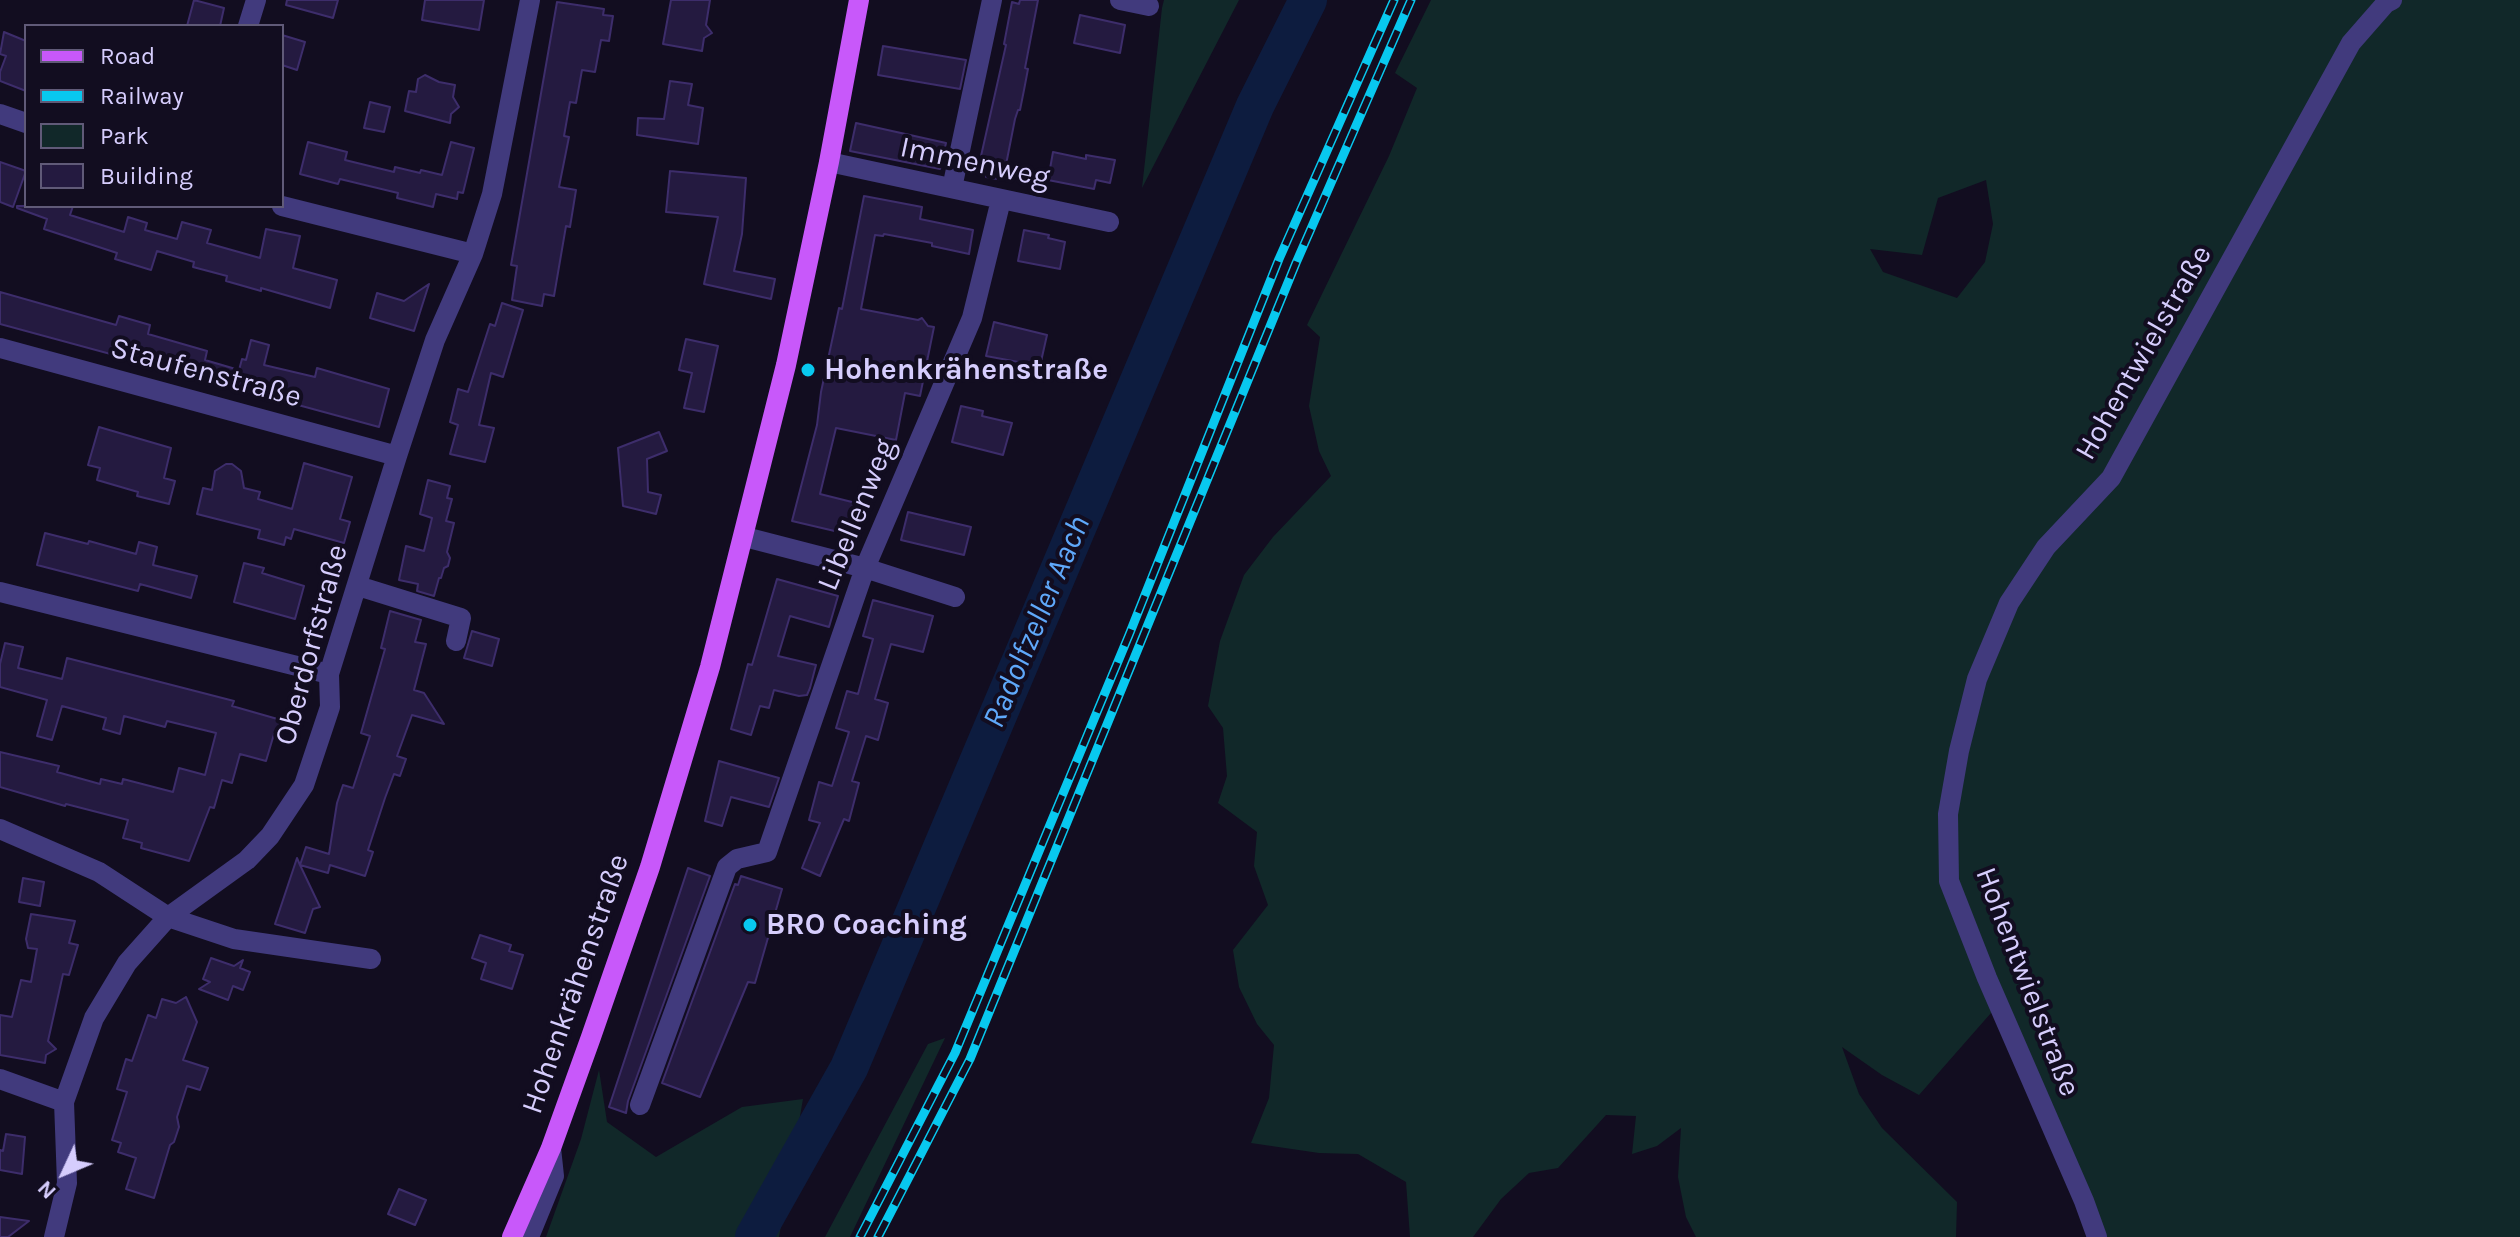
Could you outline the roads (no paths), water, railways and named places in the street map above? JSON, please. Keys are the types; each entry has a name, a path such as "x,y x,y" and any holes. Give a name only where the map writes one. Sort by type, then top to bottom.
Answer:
{"main road":[{"name":"Hohenkrähenstraße","path":"512,1237 551,1148 650,867 710,667 775,411 829,162 859,0"}],"street":[{"path":"249,24 256,0"},
{"name":"Oberdorfstraße","path":"54,1237 67,1183 64,1102 94,1018 127,963 168,917 247,860 270,836 304,785 330,707 329,674 397,456 435,340 473,254 492,194 530,0"},
{"path":"952,188 992,0"},
{"path":"1120,0 1149,6"},
{"name":"Hohentwielstraße","path":"2097,1237 1949,881 1948,814 1959,751 1977,679 2009,603 2046,547 2111,478 2351,43 2392,0"},
{"path":"0,114 24,122"},
{"name":"Immenweg","path":"829,162 1109,222"},
{"name":"Libellenweg","path":"640,1105 727,867 737,859 767,852 865,568 972,318 1001,200"},
{"path":"284,207 473,254"},
{"name":"Staufenstraße","path":"0,348 397,456"},
{"path":"745,537 865,568 955,597"},
{"path":"358,586 461,618 456,641"},
{"path":"0,592 329,674"},
{"path":"0,829 99,872 168,917 234,939 371,959"},
{"path":"0,1079 64,1102"},
{"path":"529,1237 554,1176 551,1148"}],"waterway":[{"name":"Radolfzeller Aach","path":"754,1237 849,1068 1255,106 1308,0"}],"railway":[{"path":"860,1237 955,1053 1129,635 1279,259 1394,0"},
{"path":"878,1237 970,1059 1296,263 1411,0"}],"place":[{"name":"Hohenkrähenstraße","path":"808,370"},
{"name":"BRO Coaching","path":"750,925"}]}
